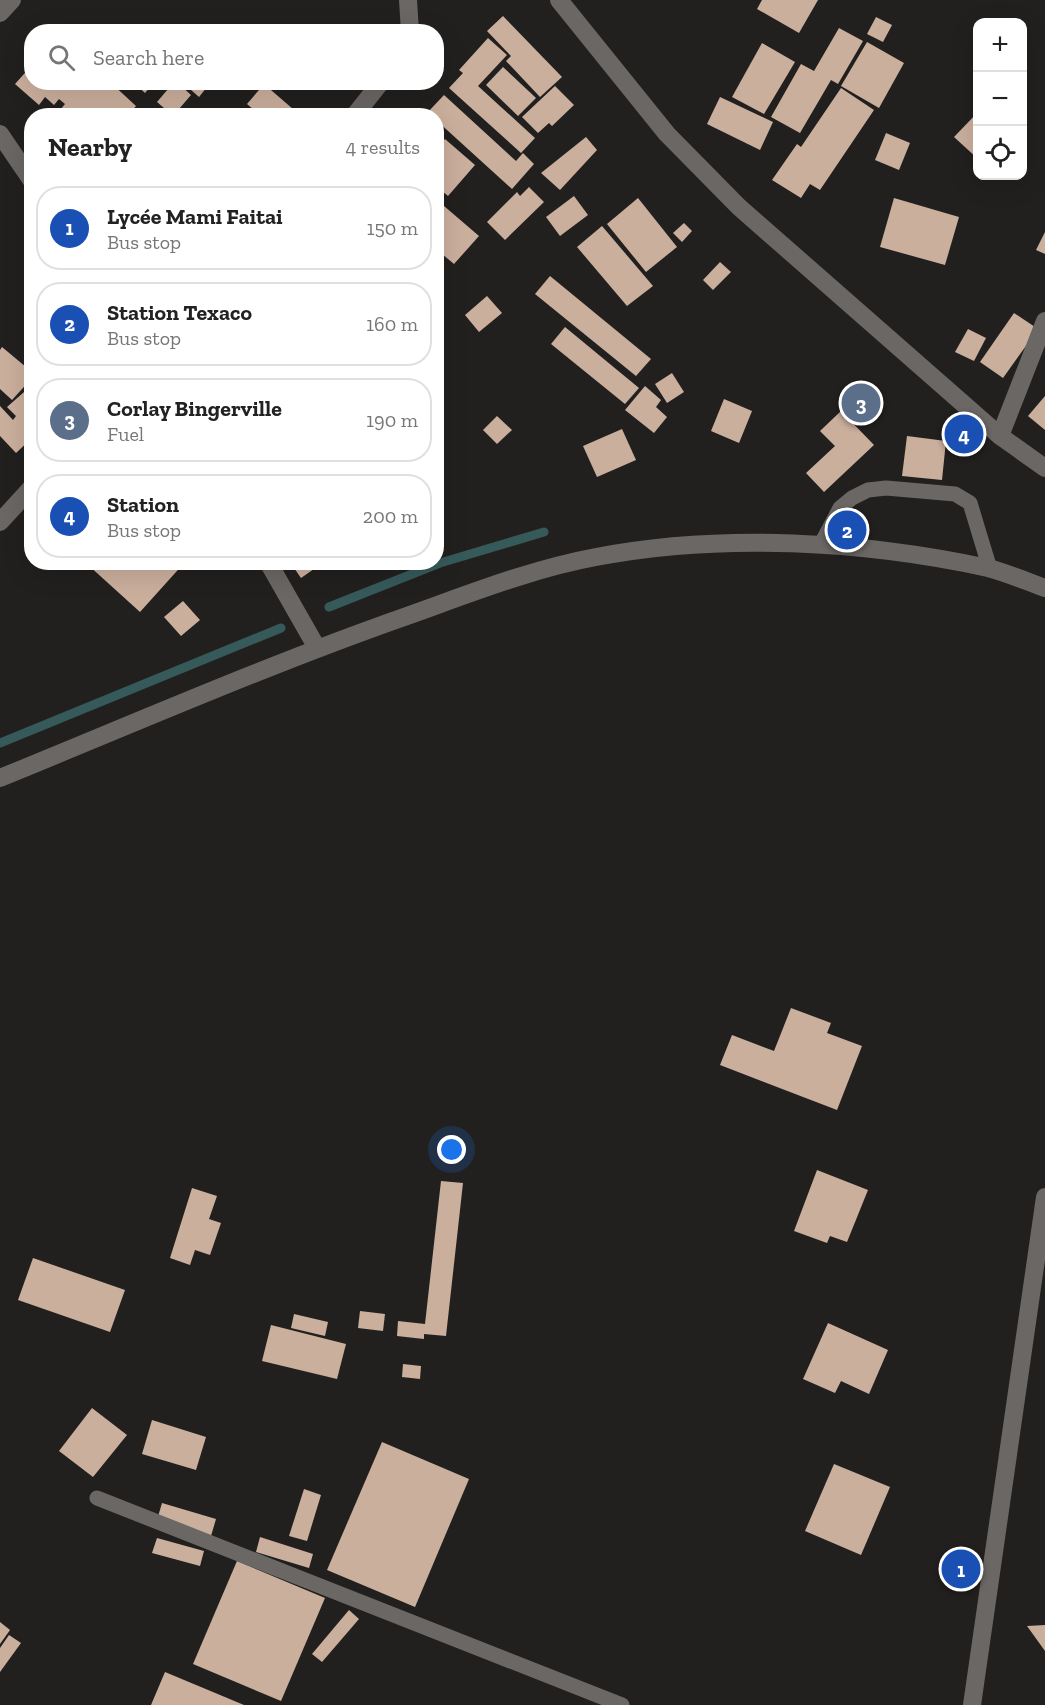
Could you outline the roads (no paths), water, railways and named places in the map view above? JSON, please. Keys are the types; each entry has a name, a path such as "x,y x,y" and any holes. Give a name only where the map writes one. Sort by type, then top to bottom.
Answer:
{"street":[{"path":"0,13 12,0"},
{"path":"408,0 410,24"},
{"path":"559,0 667,134 739,207 1000,436 1045,468"},
{"path":"360,108 375,90"},
{"path":"0,134 24,169"},
{"path":"1000,436 1045,321"},
{"path":"0,522 24,496"},
{"path":"0,778 317,648 509,579 595,557 700,543 821,544 902,554 990,569 1045,588"},
{"path":"273,570 317,648"},
{"path":"972,1705 1045,1197"}],"lane":[{"path":"821,544 840,508 852,498 868,490 886,488 955,494 970,503 990,569"},
{"path":"97,1498 622,1705"}],"waterway":[{"path":"444,562 544,532"},
{"path":"329,607 422,570"},
{"path":"0,743 281,628"}],"place":[{"name":"Corlay Bingerville","path":"861,403"},
{"name":"Station","path":"964,434"},
{"name":"Station Texaco","path":"847,530"},
{"name":"Lycée Mami Faitai","path":"961,1569"}]}
